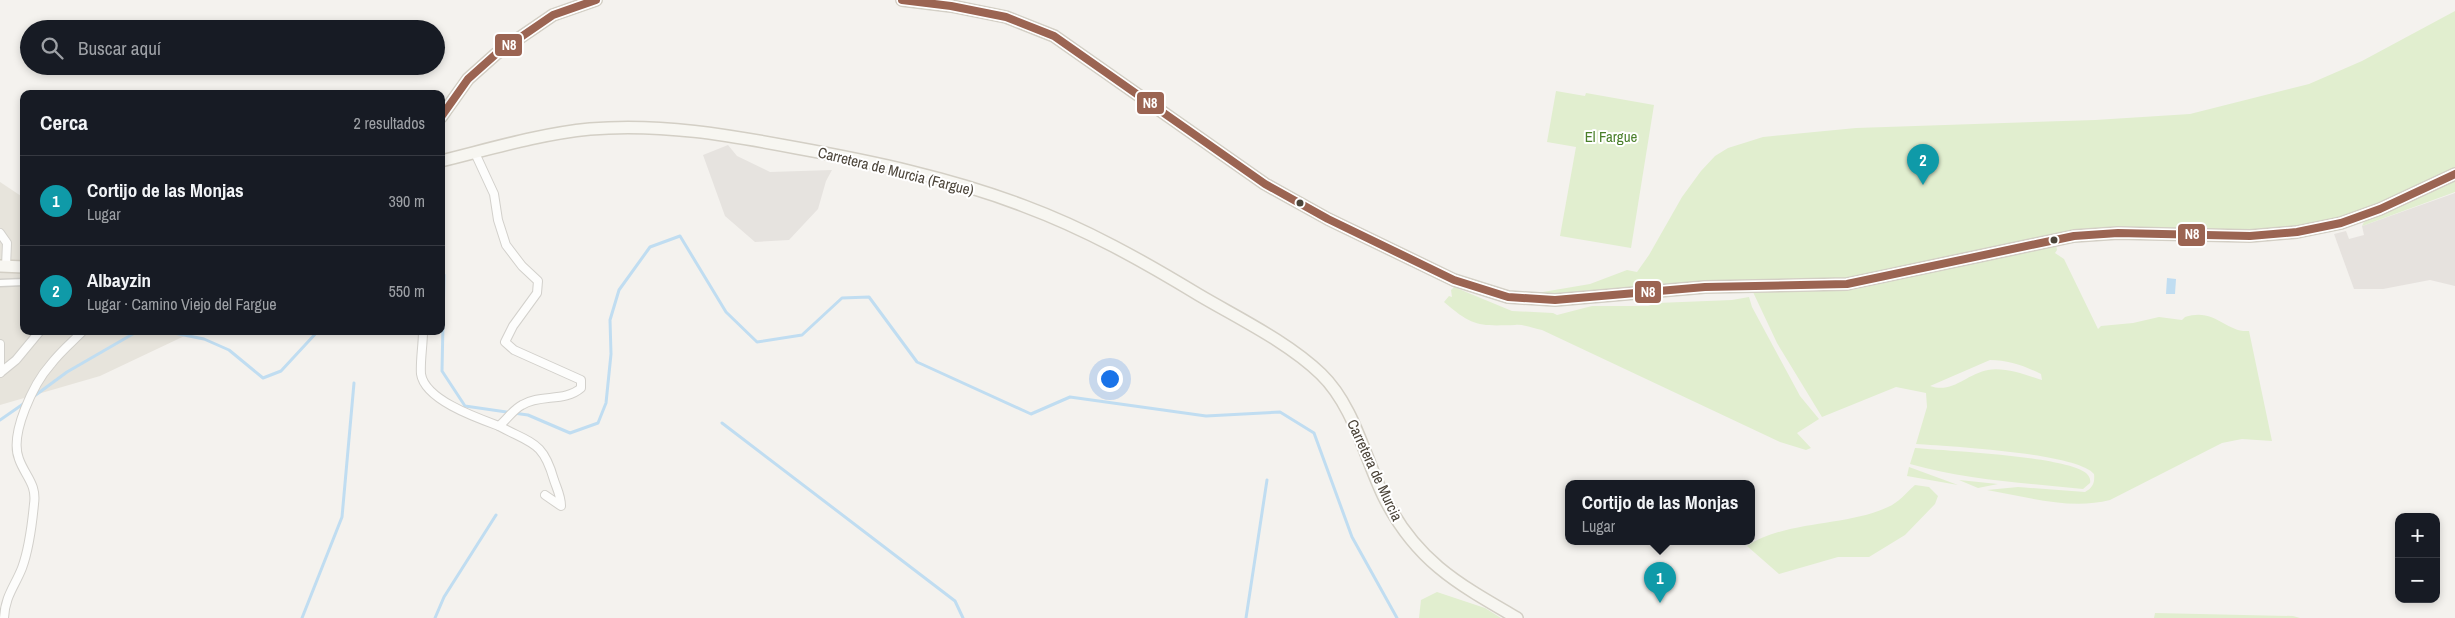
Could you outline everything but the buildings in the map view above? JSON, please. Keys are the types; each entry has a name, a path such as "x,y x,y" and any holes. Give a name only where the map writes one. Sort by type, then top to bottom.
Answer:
{"main road":[{"path":"445,111 468,79 496,54 553,15 596,0"},
{"path":"902,0 951,6 1006,17 1054,36 1266,184 1328,219 1454,280 1508,297 1555,300 1705,287 1847,284 2074,236 2118,233 2250,236 2297,232 2341,223 2380,209 2455,174"},
{"name":"Carretera de Murcia (Fargue)","path":"445,160 556,134 590,129 632,128 675,129 725,135 871,162 958,184 1023,205 1067,223 1138,260 1275,341 1312,366"},
{"path":"3,266 20,267"},
{"name":"Carretera de Murcia","path":"1312,366 1324,377 1345,406 1385,498 1402,528 1419,549 1443,573 1517,618"}],"street":[{"path":"475,153 494,194 498,220 506,245 522,266 538,281 538,292 513,326 505,342 514,350 581,380 580,388 572,396 546,397 522,405 499,426"},
{"path":"0,233 7,243 3,266"},
{"path":"0,283 20,282"},
{"path":"0,373 16,360 37,335"},
{"path":"4,618 12,586 22,569 34,504 35,491 30,477 18,459 16,442 22,418 32,395 50,365 79,335"},
{"path":"424,335 422,374 427,387 451,406 536,444 548,459 561,496 561,506 545,495"},
{"path":"0,344 0,373"}],"shaded area":[{"path":"728,145 737,156 770,172 832,170 826,181 818,209 789,240 755,242 725,216 703,155"},
{"path":"0,182 20,195 20,335 187,335 100,376 0,405"},
{"path":"2455,193 2455,286 2430,280 2383,289 2354,289 2334,234 2346,231 2349,239 2364,235 2362,226"}],"green space":[{"path":"2455,11 2455,169 2348,217 2262,231 2098,228 2047,236 1846,279 1678,284 1543,296 1531,294 1590,284 1627,270 1637,272 1649,255 1682,197 1701,171 1715,156 1728,148 1763,137 1856,128 2095,120 2190,114 2309,84 2362,61"},
{"name":"El Fargue","path":"1556,91 1585,96 1586,93 1654,105 1631,248 1560,236 1576,147 1547,142"},
{"path":"2455,179 2455,192 2362,226 2364,222"},
{"path":"2056,244 2057,250 2055,253 2064,259 2098,329 2101,326 2133,323 2159,317 2182,320 2185,317 2204,315 2241,331 2249,331 2272,441 2242,439 2222,443 2110,500 2095,503 2064,503 1987,490 2018,487 2085,492 2093,484 2094,474 2083,467 2038,456 1916,444 1927,407 1926,393 1896,387 1822,417 1777,343 1753,292 1852,290","holes":["1990,360 2016,364 2035,371 2041,374 2042,380 2015,372 1995,369 1980,372 1953,386 1938,388 1930,386"]},
{"path":"1454,287 1512,311 1553,313 1557,315 1592,306 1648,306 1657,303 1732,300 1749,297 1752,307 1800,396 1819,419 1797,433 1811,448 1806,450 1780,442 1542,330 1521,325 1484,325 1470,321 1444,302 1449,296 1452,297 1451,290"},
{"path":"1915,448 2005,455 2055,462 2074,467 2086,473 2090,478 2090,483 2083,489 1953,474 1910,464"},
{"path":"1909,467 1958,485 1907,476"},
{"path":"1959,480 1998,484 1978,488"},
{"path":"1915,485 1929,487 1938,496 1935,504 1905,535 1869,557 1838,557 1779,574 1747,546 1755,545 1755,542 1779,532 1871,513 1888,507"},
{"path":"1437,592 1485,608 1501,618 1419,618 1421,600"},
{"path":"2155,613 2293,616 2300,618 2154,618"}],"water":[{"path":"2167,278 2176,279 2175,294 2166,294"}],"waterway":[{"path":"443,335 442,371 465,406 528,415 570,433 598,423 606,403 611,354 610,320 619,290 650,247 680,236 726,312 757,342 802,335 842,298 869,297 917,362 1031,414 1070,397 1206,416 1280,412 1314,433 1352,537 1397,618"},
{"path":"33,397 67,372 131,335"},
{"path":"184,335 204,339 229,350 263,378 281,371 314,335"},
{"path":"302,618 342,517 354,383"},
{"path":"0,420 26,402"},
{"path":"722,423 955,601 963,618"},
{"path":"1246,618 1267,480"},
{"path":"435,618 444,597 496,515"}],"transit line":[{"name":"N8","path":"445,111 468,79 496,54 553,15 596,0"},
{"name":"N8","path":"902,0 951,6 1006,17 1054,36 1265,184 1328,219 1454,280 1508,297 1555,300 1705,287 1847,284 2074,236 2118,233 2250,236 2297,232 2341,223 2380,209 2455,174"}],"place":[{"name":"Albayzin","path":"1923,185"},
{"name":"Cortijo de las Monjas","path":"1660,603"}]}
